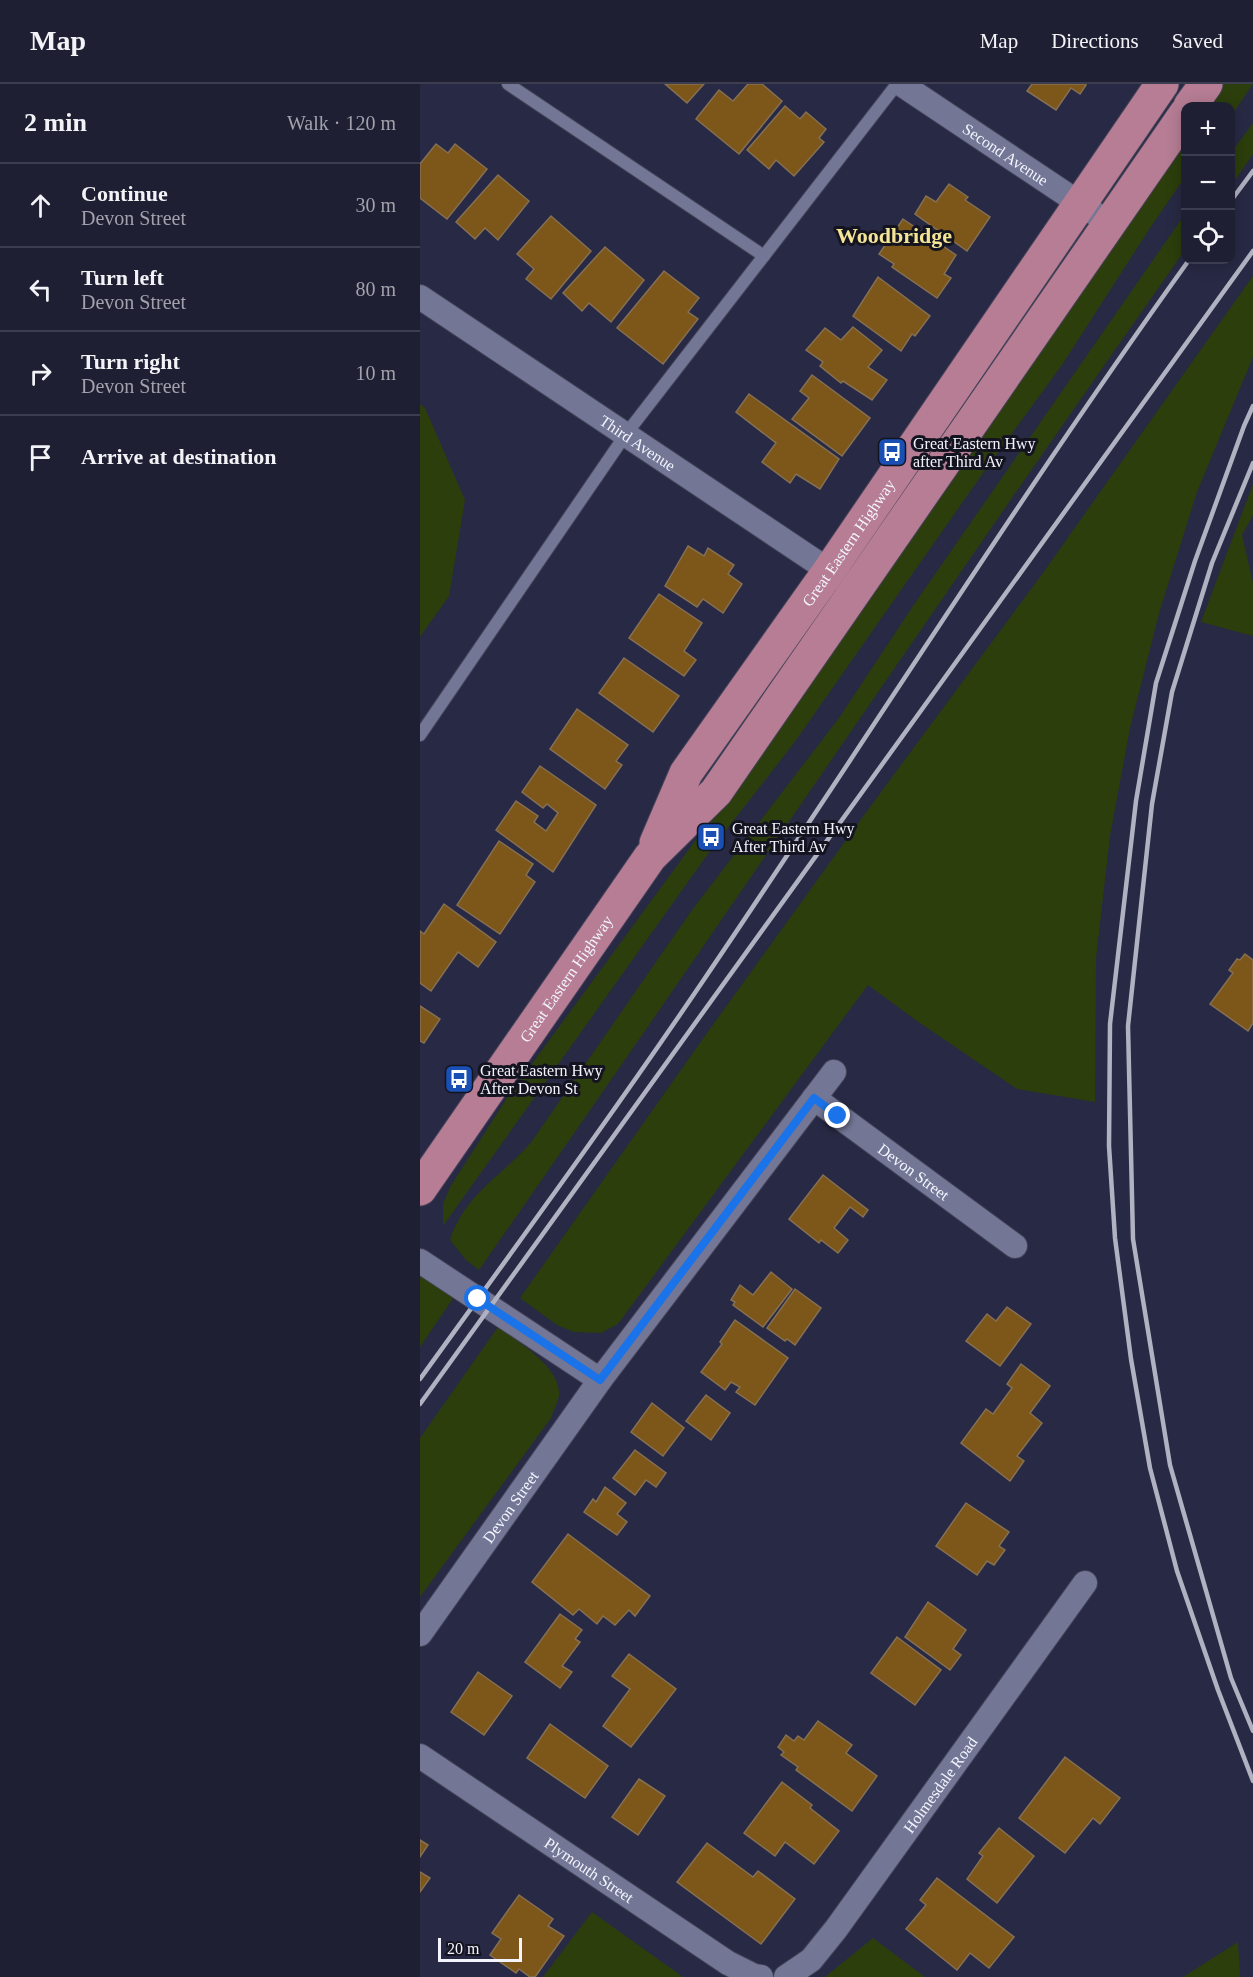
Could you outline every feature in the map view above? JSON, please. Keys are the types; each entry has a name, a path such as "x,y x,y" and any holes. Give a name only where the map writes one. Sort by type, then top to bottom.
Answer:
{"highway":[{"name":"Great Eastern Highway","path":"650,857 686,773 829,571 1079,202 1162,84"},
{"path":"1193,102 1206,84"},
{"name":"Great Eastern Highway","path":"420,1189 650,857 716,792 1181,119"}],"street":[{"name":"Second Avenue","path":"902,84 1079,202 1108,224"},
{"name":"Third Avenue","path":"420,297 857,591"},
{"name":"Devon Street","path":"420,1635 600,1380 834,1072"},
{"name":"Devon Street","path":"814,1098 1015,1246"},
{"path":"420,1261 600,1380"},
{"name":"Holmesdale Road","path":"786,1977 811,1960 836,1929 1085,1583"},
{"name":"Plymouth Street","path":"420,1756 728,1963 754,1976 761,1977"}],"lane":[{"path":"508,84 764,256"},
{"path":"420,735 626,434 897,84"}],"green space":[{"path":"1223,84 1253,84 1235,110 1235,102 1211,102"},
{"path":"1253,123 1253,154 1235,180 1235,156 1235,148"},
{"path":"1181,144 1181,183 1062,365 981,476 794,743 710,851 443,1226 443,1204 450,1187 507,1098 714,815"},
{"path":"1181,220 1181,256 479,1270 466,1260 450,1240 465,1210 475,1197 532,1141 692,910 839,718 915,603"},
{"path":"1253,276 1253,357 1197,492 1159,613 1130,728 1110,836 1096,958 1095,1102 1017,1089 868,985 618,1324 601,1333 574,1332 557,1325 520,1298 707,1033 1040,577"},
{"path":"420,404 425,408 465,500 449,596 420,637"},
{"path":"1253,484 1253,515 1242,535 1253,583 1253,636 1201,622"},
{"path":"422,1275 454,1297 420,1347 420,1277"},
{"path":"498,1327 546,1365 558,1385 558,1401 551,1418 420,1597 420,1438"},
{"path":"592,1912 683,1977 543,1977"},
{"path":"873,1938 925,1977 825,1977"},
{"path":"1238,1942 1240,1977 1183,1977"}],"building":[{"path":"665,84 704,84 687,103"},
{"path":"748,84 762,84 782,101 739,154 696,119 719,90 733,101"},
{"path":"1032,84 1086,85 1080,94 1071,88 1056,110 1027,91"},
{"path":"785,106 800,119 806,112 826,129 819,138 824,142 794,176 776,160 769,169 747,150"},
{"path":"436,144 448,153 455,144 487,169 447,219 420,198 420,164"},
{"path":"498,175 529,201 498,240 485,228 475,239 456,222"},
{"path":"949,184 968,197 965,200 990,217 967,251 915,214 926,196 936,202"},
{"path":"551,216 591,251 551,299 526,279 534,269 517,254"},
{"path":"903,219 956,255 944,274 951,278 937,298 892,267 894,264 879,254"},
{"path":"605,247 644,280 611,322 589,303 582,311 563,293"},
{"path":"664,271 699,298 688,312 698,319 663,364 617,328"},
{"path":"878,277 930,316 915,336 912,334 901,351 853,316"},
{"path":"853,327 882,350 868,367 887,380 872,400 843,381 841,383 820,366 823,362 806,350 825,328 841,340"},
{"path":"812,375 870,418 842,456 792,419 809,398 800,391"},
{"path":"749,394 839,459 820,489 796,474 790,483 762,462 776,443 736,412"},
{"path":"688,546 704,556 708,548 734,565 728,574 742,584 723,613 703,599 697,607 665,586"},
{"path":"659,594 702,623 684,651 696,660 684,676 629,638"},
{"path":"624,658 679,696 653,732 599,693"},
{"path":"577,709 628,745 616,761 622,765 605,789 550,749"},
{"path":"540,766 596,805 553,872 496,830 516,801 538,816 534,822 546,831 558,813 547,804 543,808 522,792"},
{"path":"499,841 533,864 526,875 535,882 500,934 457,905"},
{"path":"444,904 496,942 478,967 458,952 431,991 420,983 420,931 424,934"},
{"path":"1245,954 1253,960 1253,1023 1248,1031 1210,1004 1233,973 1229,970 1237,959 1240,960"},
{"path":"420,1006 440,1019 424,1043 420,1041"},
{"path":"823,1175 868,1210 863,1217 850,1207 834,1228 848,1240 838,1253 821,1240 819,1243 789,1219"},
{"path":"771,1272 792,1289 763,1327 733,1305 735,1302 731,1300 740,1285 753,1295"},
{"path":"795,1289 821,1308 795,1345 767,1328"},
{"path":"1007,1307 1031,1324 1000,1366 966,1341 987,1314 996,1321"},
{"path":"735,1320 788,1358 755,1405 736,1392 740,1387 731,1382 725,1390 701,1372 722,1344 720,1342"},
{"path":"1021,1364 1050,1386 1030,1413 1042,1423 1017,1456 1024,1461 1010,1481 961,1443 986,1409 993,1414 1012,1388 1007,1384"},
{"path":"706,1395 730,1413 711,1440 686,1421"},
{"path":"652,1403 684,1428 663,1456 631,1432"},
{"path":"635,1450 666,1473 656,1487 646,1480 635,1495 613,1478"},
{"path":"605,1487 626,1503 617,1514 627,1522 617,1535 584,1512 593,1499 596,1502"},
{"path":"966,1503 1009,1532 999,1546 1005,1550 994,1565 987,1561 977,1575 936,1546"},
{"path":"568,1534 650,1596 635,1616 629,1610 615,1625 603,1616 597,1624 579,1609 573,1615 532,1582"},
{"path":"928,1602 966,1630 953,1649 961,1655 950,1670 905,1637"},
{"path":"560,1614 582,1630 575,1639 580,1642 562,1666 572,1672 560,1688 525,1662"},
{"path":"897,1637 941,1670 915,1705 871,1673"},
{"path":"629,1654 676,1689 631,1747 603,1726 630,1689 612,1676"},
{"path":"478,1672 512,1696 484,1735 451,1712"},
{"path":"818,1721 852,1745 846,1753 877,1776 852,1811 796,1770 798,1767 781,1755 784,1752 778,1747 786,1735 794,1741 798,1736 804,1740"},
{"path":"550,1724 608,1766 585,1798 527,1758"},
{"path":"1065,1757 1120,1798 1100,1824 1093,1818 1065,1853 1019,1818"},
{"path":"639,1779 665,1796 638,1835 612,1817"},
{"path":"782,1782 812,1805 810,1808 839,1831 814,1864 785,1842 775,1856 744,1833"},
{"path":"999,1828 1034,1856 997,1903 967,1879 983,1856 979,1853"},
{"path":"420,1840 428,1845 420,1857"},
{"path":"707,1843 753,1877 758,1871 795,1899 761,1944 677,1882"},
{"path":"420,1872 430,1878 420,1892"},
{"path":"937,1878 1014,1937 989,1968 970,1953 957,1970 906,1929 926,1905 920,1900"},
{"path":"519,1895 553,1919 548,1926 564,1936 535,1977 530,1977 519,1969 516,1973 490,1955 501,1939 492,1933"}],"railway":[{"path":"1235,195 1253,171"},
{"path":"420,1404 1253,251"},
{"path":"420,1379 670,1029 1065,437 1186,264"},
{"path":"1253,406 1195,561 1156,683 1136,801 1110,1024 1109,1146 1115,1238 1131,1359 1150,1468 1177,1571 1218,1690 1253,1781"},
{"path":"1253,463 1212,563 1172,692 1152,804 1128,1026 1133,1239 1170,1465 1231,1678 1253,1731"}],"place":[{"name":"Great Eastern Hwy after Third Av","path":"892,452"},
{"name":"Great Eastern Hwy After Third Av","path":"711,837"},
{"name":"Great Eastern Hwy After Devon St","path":"459,1079"}],"district":[{"name":"Woodbridge","path":"894,235"}],"route":[{"path":"478,1299 600,1380 814,1098 838,1116"}]}
